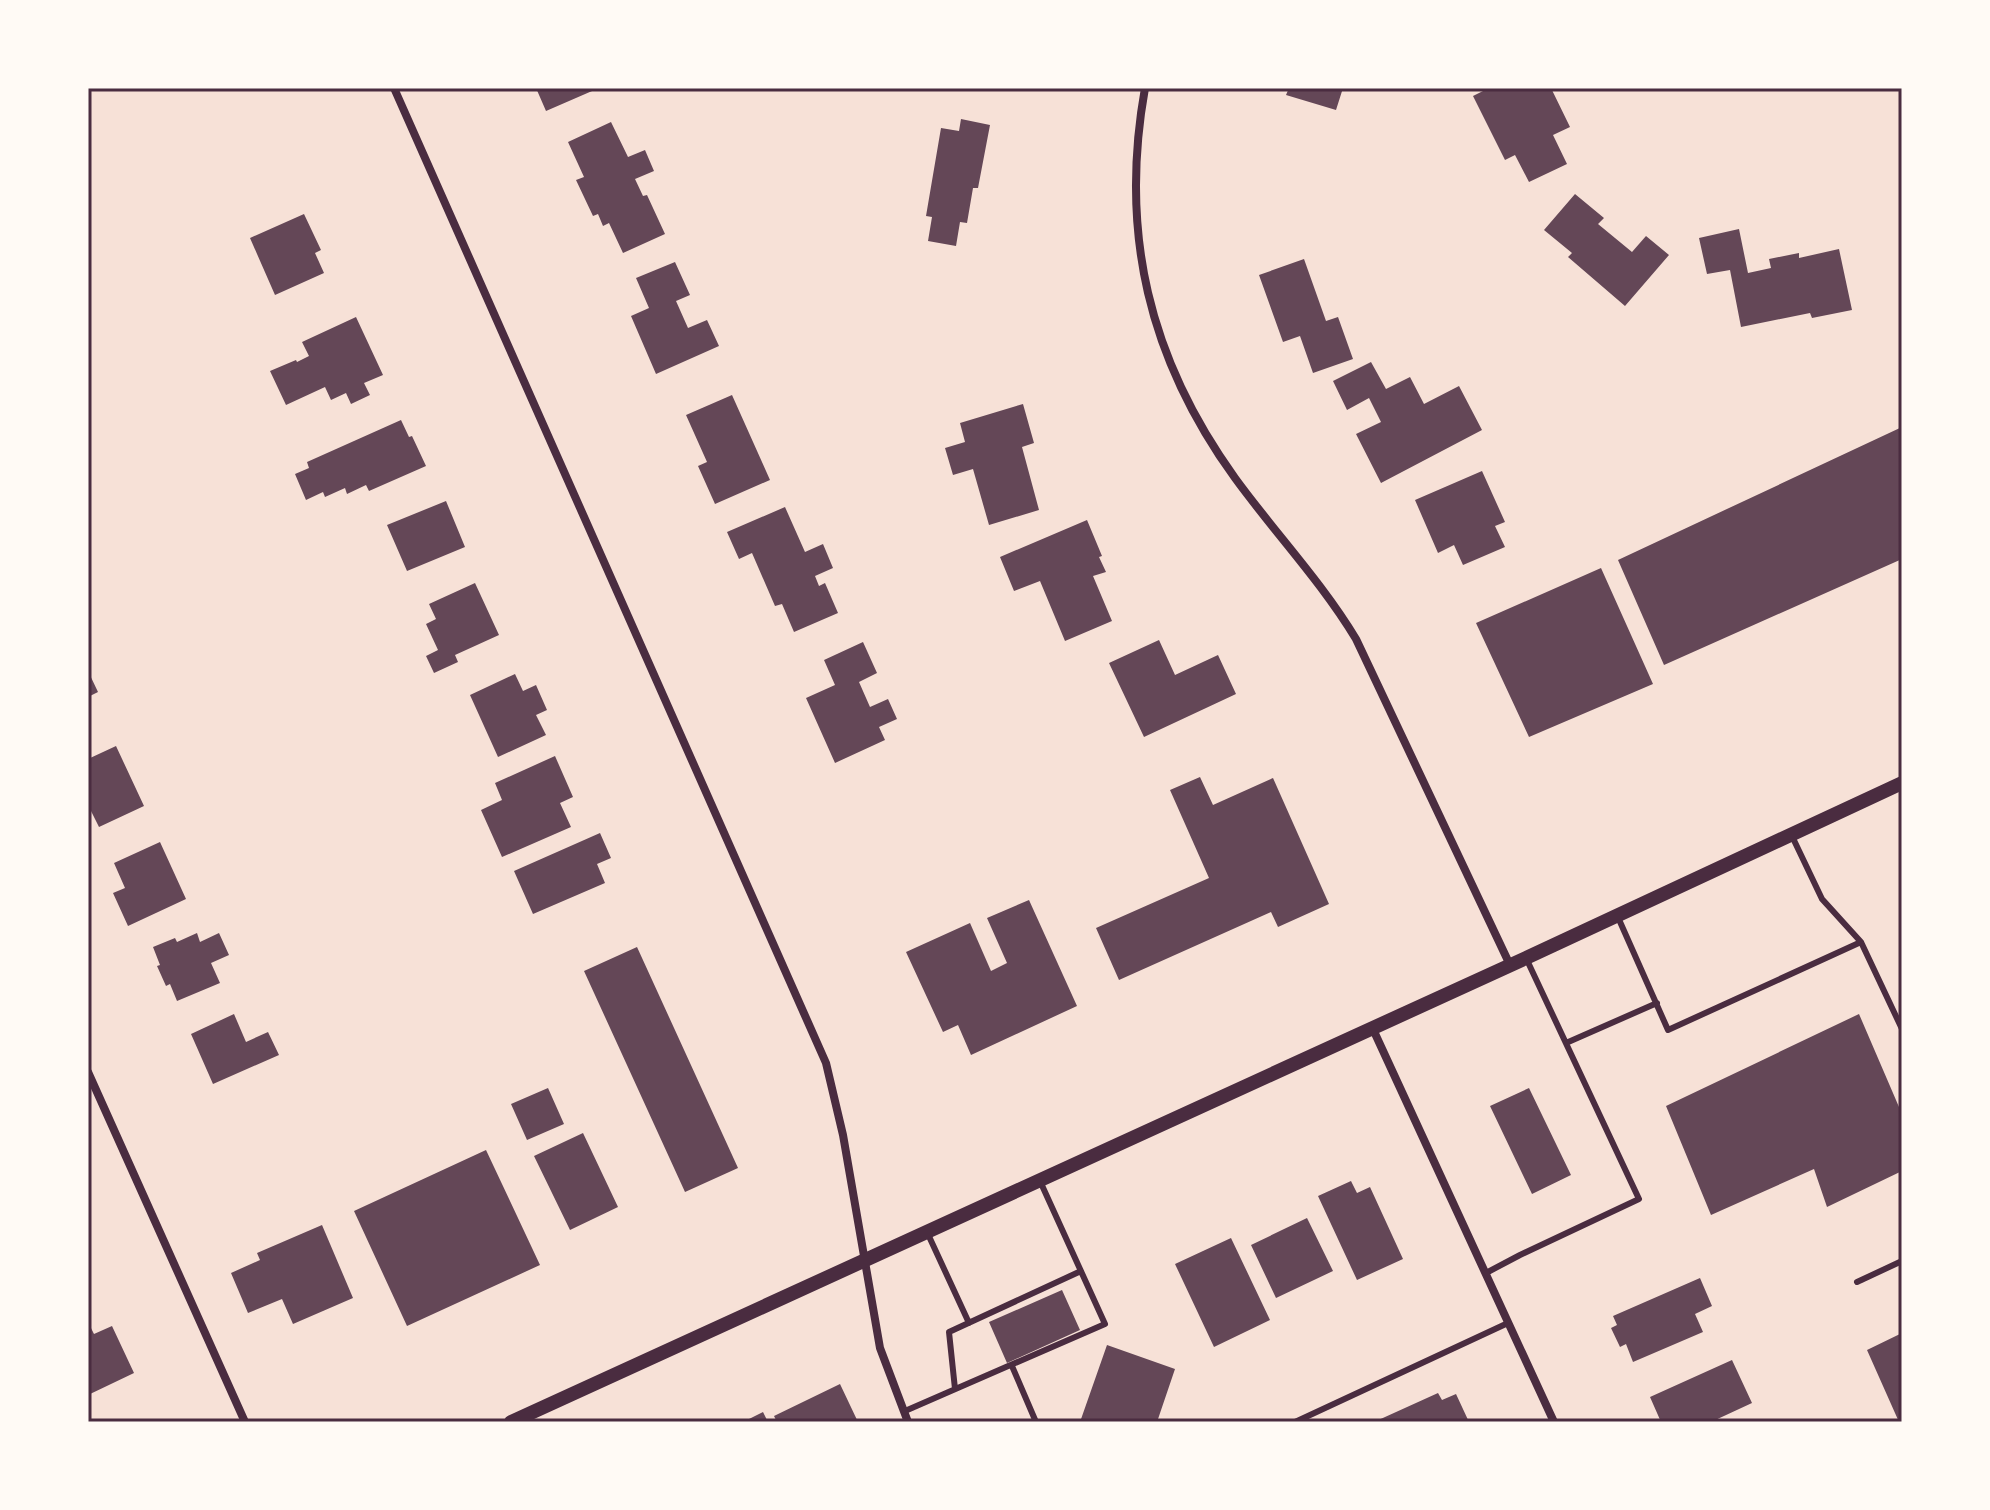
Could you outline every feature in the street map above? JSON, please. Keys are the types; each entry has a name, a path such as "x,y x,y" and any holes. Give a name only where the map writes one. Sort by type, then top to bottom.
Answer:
{"street":[{"path":"394,88 826,1063 843,1135 880,1348 908,1422"},
{"path":"1145,88 1136,155 1135,210 1145,283 1166,355 1196,419 1217,452 1330,599 1356,639 1510,965"},
{"path":"511,1422 1902,783"},
{"path":"1372,1027 1554,1422"},
{"path":"88,1072 245,1422"}],"lane":[{"path":"1791,834 1822,899 1861,942 1902,1029"},
{"path":"1617,915 1668,1030 1861,942"},
{"path":"1486,1273 1639,1199 1526,958"},
{"path":"1566,1043 1657,1003"},
{"path":"905,1411 1105,1324 1040,1181"},
{"path":"927,1232 969,1323"},
{"path":"1857,1282 1902,1261"},
{"path":"955,1389 949,1332 1081,1271"},
{"path":"1295,1422 1508,1323"},
{"path":"1012,1366 1036,1422"}],"building":[{"path":"536,88 599,88 546,111"},
{"path":"1289,88 1343,88 1336,110 1286,95"},
{"path":"1489,88 1551,88 1570,127 1553,135 1567,164 1529,182 1515,155 1505,160 1473,96"},
{"path":"961,119 990,125 978,188 973,188 967,223 960,222 956,246 928,241 932,217 926,216 941,128 959,131"},
{"path":"611,122 628,157 645,150 654,171 635,179 643,196 647,195 665,234 623,253 609,223 603,226 598,214 593,216 576,180 584,177 568,142"},
{"path":"1575,194 1604,218 1598,224 1632,252 1646,236 1669,255 1625,306 1568,257 1572,253 1544,230"},
{"path":"304,214 321,250 315,253 324,273 275,295 250,238"},
{"path":"1739,229 1748,273 1771,268 1769,259 1799,253 1799,258 1839,249 1852,310 1812,318 1810,313 1741,327 1730,270 1707,274 1699,238"},
{"path":"1304,259 1326,321 1338,317 1353,359 1313,373 1300,336 1283,342 1259,275"},
{"path":"675,262 690,295 676,301 688,328 707,320 719,346 656,374 631,316 649,308 636,278"},
{"path":"356,317 383,375 364,383 370,395 351,404 346,393 331,400 325,387 286,405 270,371 309,356 302,342"},
{"path":"1371,362 1386,389 1410,377 1424,404 1459,386 1482,430 1381,483 1356,434 1381,422 1369,398 1347,410 1333,381"},
{"path":"732,395 770,480 715,504 698,466 707,462 686,415"},
{"path":"1023,404 1034,443 1022,447 1039,510 989,525 973,469 953,475 945,448 965,442 960,423"},
{"path":"401,420 426,466 369,491 366,485 347,494 345,488 325,497 323,492 306,500 295,474 309,468 307,462"},
{"path":"1902,427 1902,559 1664,665 1618,560"},
{"path":"1482,471 1505,522 1495,526 1505,547 1463,565 1454,545 1438,553 1415,500"},
{"path":"446,501 465,547 407,571 387,525"},
{"path":"785,507 805,552 823,544 833,568 815,576 819,586 825,583 838,613 794,632 782,604 775,606 752,553 739,559 727,532"},
{"path":"1087,520 1106,572 1093,576 1112,621 1065,641 1040,581 1014,591 1000,557"},
{"path":"1601,568 1653,684 1529,737 1476,623"},
{"path":"475,583 499,635 455,655 458,662 434,673 426,656 438,650 426,624 436,619 429,604"},
{"path":"1159,640 1175,675 1218,655 1236,694 1144,737 1109,663"},
{"path":"863,642 877,673 859,682 870,707 888,699 897,719 879,727 885,740 835,763 806,698 835,685 824,660"},
{"path":"88,671 98,692 88,697"},
{"path":"515,674 523,691 536,685 547,710 536,715 546,735 498,757 470,695"},
{"path":"116,746 144,806 99,827 88,805 88,759"},
{"path":"555,756 573,797 560,803 571,827 502,857 481,810 502,800 495,783"},
{"path":"1200,777 1213,805 1273,778 1329,904 1278,927 1271,912 1119,980 1096,928 1209,878 1170,790"},
{"path":"600,833 611,858 597,864 605,883 533,914 514,871"},
{"path":"160,842 186,899 128,926 113,893 125,888 114,863"},
{"path":"1029,900 1077,1006 971,1055 958,1025 943,1032 906,952 970,923 991,971 1007,963 987,918"},
{"path":"197,933 200,942 219,933 229,955 211,963 220,983 177,1001 157,966 160,965 153,947 175,938 177,942"},
{"path":"637,947 738,1168 685,1192 584,971"},
{"path":"234,1014 246,1042 268,1032 279,1055 213,1084 191,1034"},
{"path":"1859,1014 1902,1114 1902,1171 1827,1207 1814,1169 1711,1215 1666,1106"},
{"path":"548,1088 564,1124 527,1140 511,1104"},
{"path":"1529,1088 1571,1175 1532,1194 1490,1106"},
{"path":"583,1133 618,1207 570,1230 534,1156"},
{"path":"486,1150 540,1265 407,1326 354,1211"},
{"path":"1351,1181 1357,1193 1370,1187 1403,1259 1357,1280 1318,1196"},
{"path":"1307,1218 1333,1271 1276,1298 1251,1245"},
{"path":"322,1225 353,1298 293,1324 282,1299 248,1313 231,1273 260,1260 257,1253"},
{"path":"1231,1238 1270,1320 1214,1347 1175,1264"},
{"path":"1700,1278 1712,1306 1695,1314 1703,1332 1633,1362 1626,1344 1620,1347 1611,1328 1617,1325 1613,1316"},
{"path":"1062,1290 1080,1330 1007,1363 989,1322"},
{"path":"88,1322 94,1334 112,1326 134,1373 88,1395"},
{"path":"1902,1333 1902,1422 1899,1422 1867,1350"},
{"path":"1107,1345 1175,1369 1157,1422 1080,1422"},
{"path":"1732,1360 1752,1403 1711,1422 1661,1422 1650,1397"},
{"path":"840,1384 858,1422 777,1422 774,1416"},
{"path":"1438,1393 1442,1400 1456,1394 1469,1422 1374,1422"},
{"path":"763,1412 768,1422 743,1422"}]}
